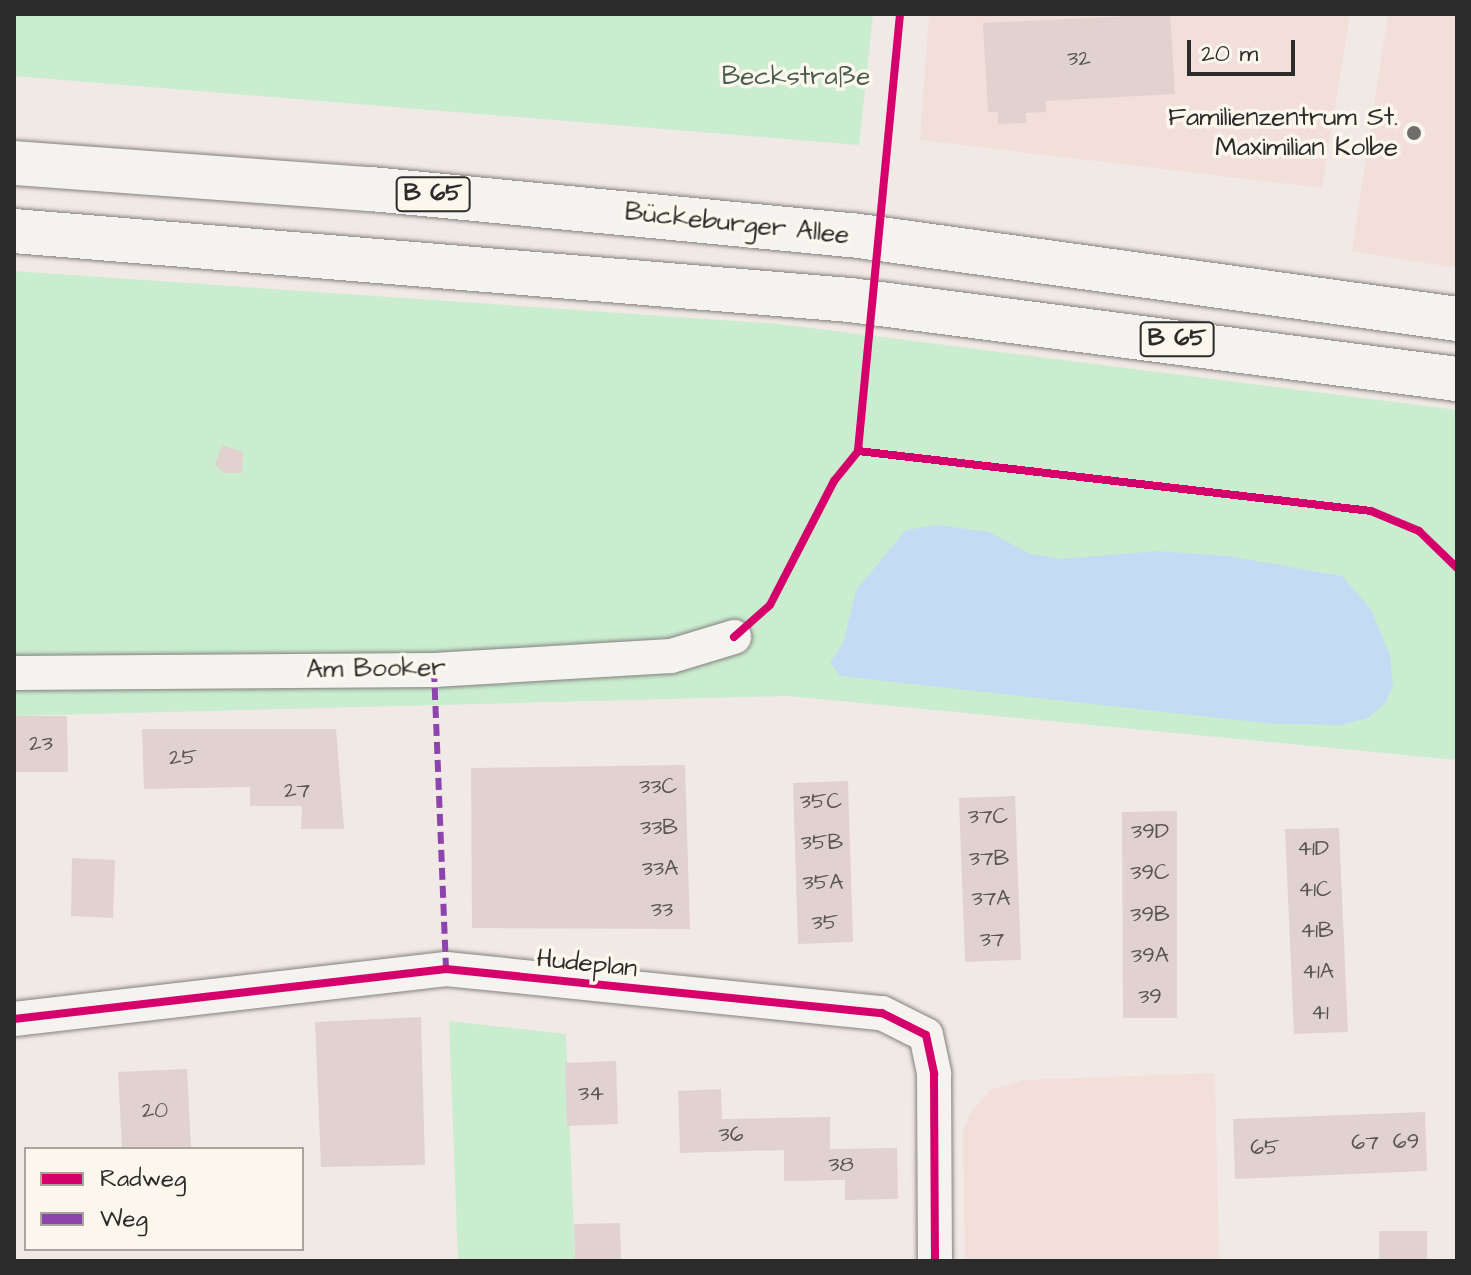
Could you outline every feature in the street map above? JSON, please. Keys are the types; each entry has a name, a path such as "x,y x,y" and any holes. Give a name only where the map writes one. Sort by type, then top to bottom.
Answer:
{"highway":[{"name":"Bückeburger Allee","path":"14,163 386,190 852,235 1457,319"},
{"name":"B 65","path":"14,231 850,300 1457,379"}],"street":[{"name":"Am Booker","path":"14,673 449,669 671,656 734,637"},
{"name":"Hudeplan","path":"14,1019 446,969 882,1013 926,1035 934,1074 935,1261"}],"shaded area":[{"path":"929,14 1350,14 1322,188 920,140"},
{"name":"Familienzentrum St. Maximilian Kolbe","path":"1388,14 1457,14 1457,268 1352,251"},
{"path":"1215,1073 1219,1261 965,1261 963,1133 971,1111 992,1089 1024,1080"}],"green space":[{"name":"Beckstraße","path":"14,14 873,14 859,145 14,76"},
{"path":"14,271 779,324 1457,410 1457,760 788,696 14,716"},
{"path":"449,1021 566,1034 575,1261 458,1261"}],"water":[{"path":"938,525 989,532 1030,554 1061,559 1158,551 1227,556 1342,576 1371,609 1390,655 1393,686 1385,704 1368,718 1341,725 1275,724 840,676 830,662 843,644 856,590 906,530"}],"building":[{"path":"1170,14 1175,94 1046,101 1046,112 1026,113 1026,123 998,124 998,112 988,112 983,23"},
{"path":"222,445 243,452 242,473 224,473 215,465"},
{"path":"14,716 67,716 68,772 14,772"},
{"path":"142,729 336,729 344,829 301,829 302,806 250,806 250,787 144,789"},
{"path":"685,765 690,929 472,928 471,768"},
{"path":"848,781 853,942 798,944 793,783"},
{"path":"1015,796 1021,960 965,962 959,798"},
{"path":"1177,811 1177,1018 1123,1018 1122,812"},
{"path":"1339,828 1348,1032 1294,1034 1285,829"},
{"path":"72,858 115,860 113,918 71,916"},
{"path":"421,1017 425,1165 321,1167 315,1022"},
{"path":"616,1061 618,1124 567,1126 565,1063"},
{"path":"187,1069 191,1147 122,1147 118,1072"},
{"path":"721,1089 722,1119 830,1117 830,1149 897,1148 898,1199 845,1200 845,1180 784,1181 784,1150 680,1153 678,1091"},
{"path":"1425,1112 1427,1171 1235,1179 1233,1119"},
{"path":"620,1223 621,1261 575,1261 574,1224"},
{"path":"1379,1231 1427,1231 1427,1261 1379,1261"}],"marked path":[{"path":"434,670 446,969"}],"cycle path":[{"path":"900,14 858,451 1371,511 1419,531 1457,568"},
{"path":"734,637 770,605 834,481 858,451"},
{"path":"14,1019 446,969 882,1013 926,1035 934,1074 935,1261"}],"place":[{"name":"Familienzentrum St. Maximilian Kolbe","path":"1414,133"}]}
